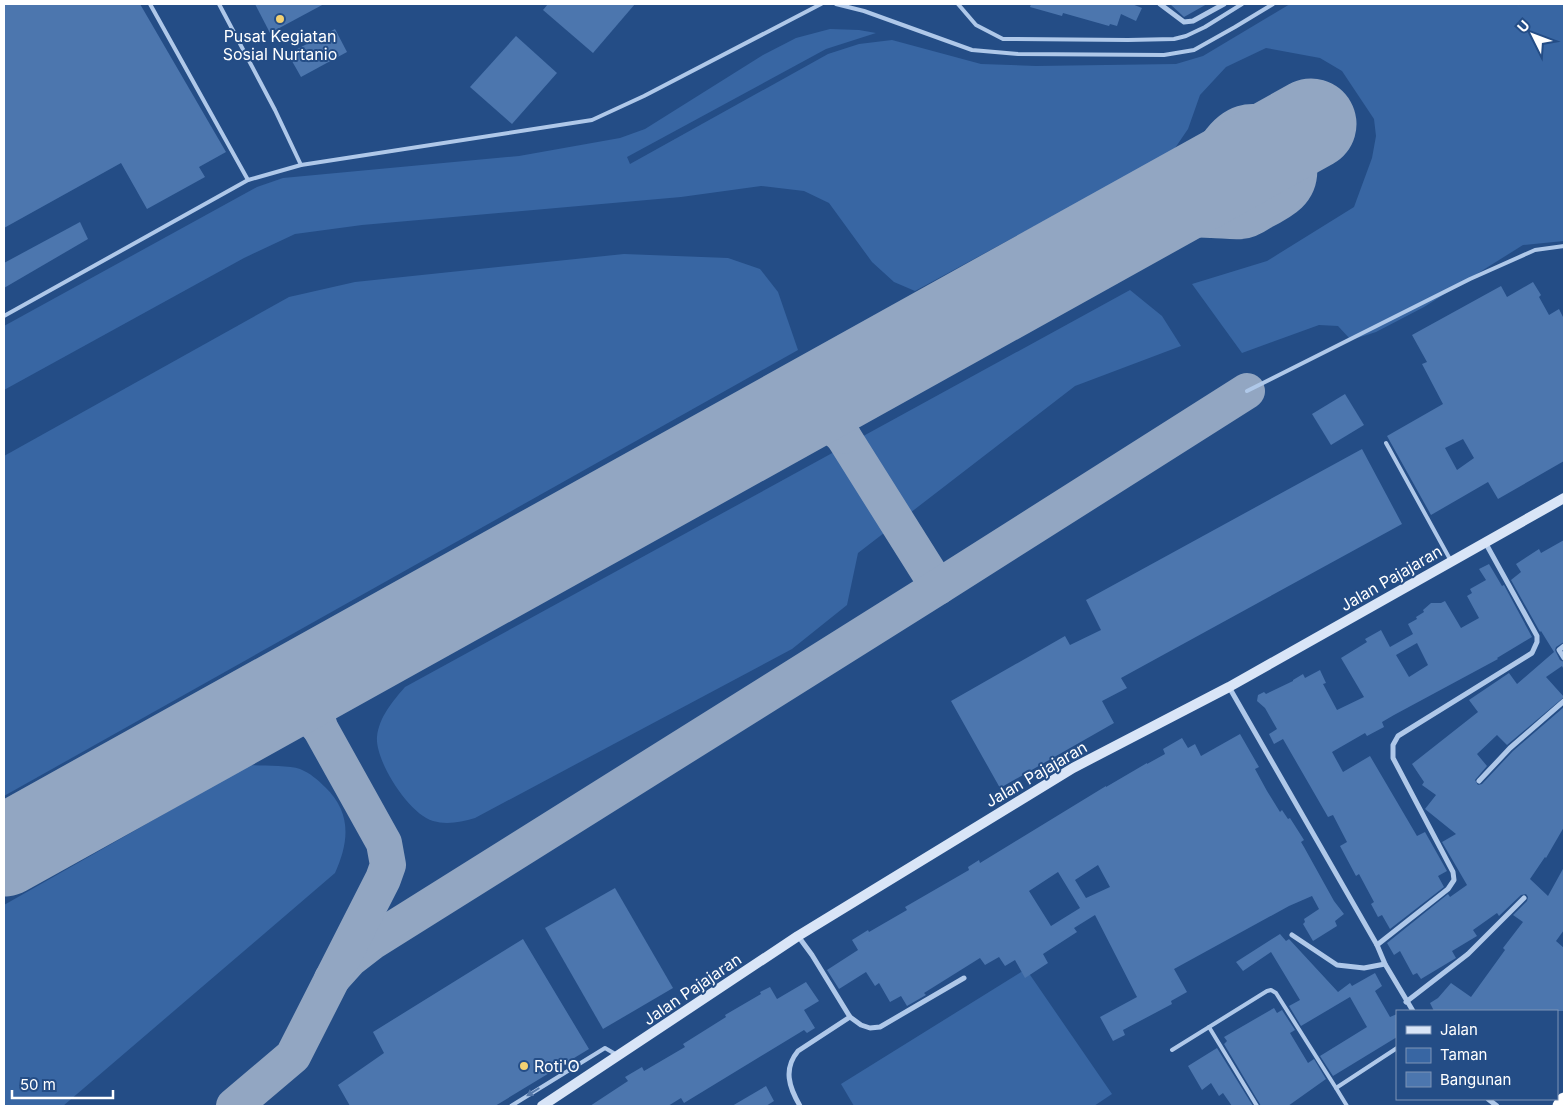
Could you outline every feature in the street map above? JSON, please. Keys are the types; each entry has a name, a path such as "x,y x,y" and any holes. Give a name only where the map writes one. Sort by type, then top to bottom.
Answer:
{"highway":[{"path":"1560,1106 1564,1100"}],"main road":[{"name":"Jalan Pajajaran","path":"542,1106 798,936 1073,768 1229,687 1564,498"}],"street":[{"path":"1160,4 1184,22 1193,21 1224,4"},
{"path":"1377,945 1448,889 1454,880 1454,872 1393,758 1393,745 1398,736 1532,653 1537,642 1537,636 1485,542"},
{"path":"1564,646 1559,650 1564,658"},
{"path":"1229,687 1412,1010"},
{"path":"1479,781 1510,748 1564,701"},
{"path":"1406,1002 1468,954 1524,898"},
{"path":"798,936 850,1016 861,1025 870,1028 880,1027 964,978"},
{"path":"1292,936 1337,965 1364,968 1386,964"},
{"path":"800,1106 788,1080 793,1056 850,1016"}],"lane":[{"path":"150,4 248,180"},
{"path":"219,4 275,110 301,165"},
{"path":"4,316 248,180 301,165 592,120 644,96 821,4"},
{"path":"836,4 864,11 972,50 1018,54 1144,55 1164,55 1194,50 1273,4"},
{"path":"958,4 976,25 1004,39 1080,40 1174,39 1186,36 1205,27 1242,4"},
{"path":"1247,391 1470,279 1535,250 1564,246"},
{"path":"1386,443 1452,561"},
{"path":"1172,1050 1267,991 1272,990 1276,993 1347,1106"},
{"path":"1209,1026 1257,1106"},
{"path":"511,1106 604,1048 619,1056"},
{"path":"1336,1088 1396,1049"}],"green space":[{"path":"1290,4 1564,4 1564,241 1523,245 1424,307 1376,332 1351,340 1338,326 1319,325 1242,353 1192,284 1267,261 1354,207 1372,158 1376,136 1374,119 1342,71 1320,58 1266,48 1226,67 1200,95 1188,129 1173,151 915,291 894,282 872,262 829,203 804,191 761,186 681,197 362,225 295,234 244,258 4,390 4,326 257,187 283,178 519,156 620,138 645,129 763,55 796,38 830,29 859,30 876,33 826,49 627,157 630,164 828,54 859,44 892,40 981,64 1036,66 1176,64 1203,56"},
{"path":"624,254 728,258 760,269 778,292 798,350 4,796 4,456 289,297 355,282"},
{"path":"1130,290 1162,316 1181,346 1075,386 858,553 847,605 792,649 475,818 454,823 433,821 414,808 395,785 382,759 377,737 384,716 405,687"},
{"path":"250,765 283,766 300,769 317,779 334,797 344,817 345,828 343,850 335,873 63,1106 4,1106 4,905"},
{"path":"1026,969 1112,1094 1094,1106 854,1106 841,1084"}],"building":[{"path":"4,4 140,4 226,152 199,167 205,177 147,209 121,163 4,228"},
{"name":"Pusat Kegiatan Sosial Nurtanio","path":"255,4 324,4 270,33"},
{"path":"548,4 635,4 593,53 543,10"},
{"path":"1031,4 1132,4 1142,8 1136,21 1121,14 1117,26 1110,24 1109,26 1063,13 1062,16 1030,7"},
{"path":"1170,4 1207,4 1184,17"},
{"path":"335,29 347,52 301,77 288,54"},
{"path":"516,36 557,73 512,124 470,87"},
{"path":"80,222 88,239 4,288 4,263"},
{"path":"1533,282 1541,295 1539,297 1549,315 1559,309 1564,319 1564,461 1498,499 1488,482 1431,515 1387,436 1443,404 1422,364 1427,362 1412,335 1501,286 1507,297","holes":["1463,439 1474,458 1457,470 1445,448"]},
{"path":"1345,394 1364,425 1331,445 1312,414"},
{"path":"1362,449 1402,524 1121,678 1127,688 1102,701 1114,723 1000,788 951,701 1065,636 1070,645 1101,630 1086,600"},
{"path":"1564,540 1564,642 1556,647 1555,650 1560,660 1564,662 1564,670 1562,666 1546,677 1564,697 1507,745 1497,735 1477,754 1487,766 1475,780 1478,785 1482,784 1513,751 1564,707 1564,827 1546,858 1530,879 1548,896 1564,867 1564,930 1556,941 1564,948 1564,1011 1434,1010 1430,1003 1438,998 1451,983 1471,997 1505,950 1503,948 1523,922 1513,915 1527,901 1528,897 1526,894 1521,895 1499,916 1497,913 1473,930 1477,936 1452,951 1456,958 1421,979 1417,973 1413,975 1400,951 1394,955 1387,943 1448,894 1450,897 1467,885 1442,842 1456,834 1425,809 1436,795 1422,785 1424,782 1412,764 1478,712 1469,700 1509,673 1517,684 1554,652 1540,632 1511,580 1521,572 1516,564 1539,549 1541,553"},
{"path":"1489,564 1502,586 1504,585 1532,637 1498,659 1382,722 1384,727 1367,736 1365,733 1332,752 1343,772 1370,756 1417,836 1425,832 1447,871 1438,876 1444,887 1390,929 1382,915 1378,917 1371,904 1374,902 1359,874 1356,876 1340,846 1347,842 1333,815 1328,817 1283,739 1274,744 1269,734 1277,729 1265,708 1257,701 1258,695 1264,692 1266,694 1303,674 1305,678 1320,670 1326,683 1323,684 1337,710 1364,697 1341,658 1367,642 1365,639 1381,630 1390,647 1413,634 1408,624 1417,619 1416,617 1424,612 1423,610 1431,603 1445,601 1461,628 1479,618 1467,596 1472,593 1470,589 1486,580 1479,569","holes":["1417,643 1428,665 1409,677 1396,655"]},
{"path":"1240,734 1259,767 1255,769 1267,791 1280,812 1282,810 1288,819 1290,818 1304,840 1301,842 1334,901 1344,914 1335,921 1337,926 1313,941 1303,924 1305,922 1304,919 1319,909 1312,896 1289,906 1174,969 1187,992 1171,1001 1172,1004 1123,1030 1125,1035 1113,1041 1100,1017 1137,997 1095,915 1074,928 1077,932 1043,954 1048,963 1025,978 1015,960 1005,966 999,957 985,965 980,958 924,993 926,995 907,1006 901,996 890,1002 879,983 875,986 866,972 839,989 827,970 858,950 852,940 907,910 905,907 969,870 968,867 979,860 980,863 1106,786 1165,754 1163,749 1182,738 1188,748 1195,744 1201,756","holes":["1098,865 1110,887 1086,898 1075,880","1058,872 1080,908 1051,926 1029,891"]},
{"path":"615,888 673,988 603,1029 545,928"},
{"path":"1280,934 1286,941 1289,939 1338,992 1350,983 1352,986 1375,973 1382,986 1375,991 1390,1017 1396,1014 1396,1038 1333,1076 1320,1056 1367,1027 1350,997 1301,1026 1289,1006 1300,1000 1271,952 1243,971 1236,962"},
{"path":"523,939 589,1049 495,1106 350,1106 338,1085 384,1053 373,1032"},
{"path":"806,982 819,1001 804,1010 815,1028 807,1033 804,1030 684,1103 681,1098 668,1106 590,1106 628,1081 625,1077 642,1067 644,1071 685,1047 683,1044 726,1017 725,1015 761,994 760,992 770,987 777,999"},
{"path":"1274,1008 1277,1013 1282,1010 1295,1030 1290,1033 1308,1063 1314,1059 1326,1079 1288,1106 1261,1106 1224,1044 1227,1041 1224,1037"},
{"path":"1217,1048 1253,1106 1232,1106 1223,1093 1219,1096 1211,1083 1202,1090 1188,1066"},
{"path":"766,1086 774,1101 766,1106 732,1106"}],"taxiway":[{"path":"1136,221 1190,186 1202,172 1223,137 1236,127 1250,122 1266,125 1284,136 1294,150 1299,166 1299,175 1294,189 1283,200 1249,219 1230,221 1146,215"},
{"path":"843,436 832,417 831,411 834,402 857,376"},
{"path":"332,979 350,959 372,942 1247,391"},
{"path":"779,420 814,419 828,424 843,436 938,587"},
{"path":"234,1106 293,1056 383,879 388,865 384,843 320,728 317,716 317,697 324,681 347,660"},
{"path":"255,711 275,707 291,708 305,714 320,728"}],"runway":[{"path":"4,851 1311,124"}],"place":[{"name":"Pusat Kegiatan Sosial Nurtanio","path":"280,19"},
{"name":"Roti'O","path":"524,1066"}]}
